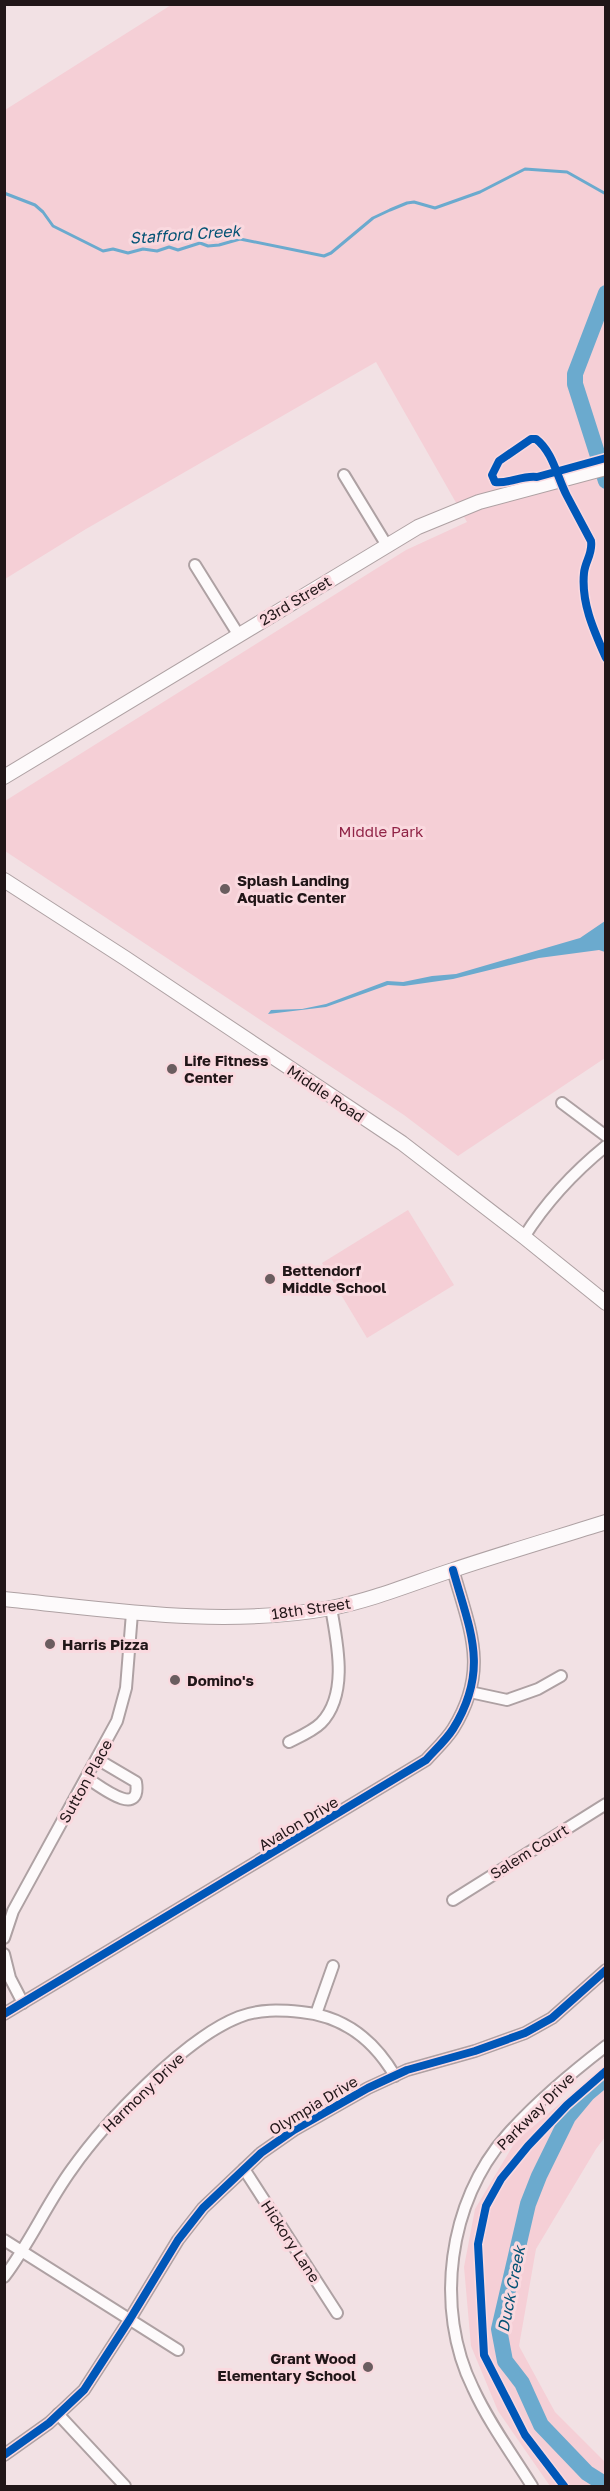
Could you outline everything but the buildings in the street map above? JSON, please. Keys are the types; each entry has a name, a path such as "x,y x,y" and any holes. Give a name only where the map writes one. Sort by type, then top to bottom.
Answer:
{"street":[{"name":"23rd Street","path":"4,777 386,544 418,527 468,506 606,468"},
{"path":"344,475 386,544"},
{"path":"195,565 238,634"},
{"name":"Middle Road","path":"4,880 402,1143 606,1303"},
{"path":"562,1103 606,1136"},
{"path":"524,1237 574,1172 606,1146"},
{"name":"18th Street","path":"4,1599 132,1613 254,1616 331,1608 372,1598 606,1522"},
{"name":"Avalon Drive","path":"4,2014 426,1760 453,1730 475,1677 474,1647 453,1570"},
{"path":"289,1743 321,1724 331,1708 339,1680 339,1654 331,1608"},
{"name":"Sutton Place","path":"4,1938 13,1911 117,1721 126,1688 132,1613"},
{"path":"470,1692 507,1700 538,1689 561,1676"},
{"path":"87,1778 120,1800 127,1800 137,1789 135,1782 97,1759"},
{"name":"Salem Court","path":"453,1900 606,1804"},
{"path":"4,1954 10,1978 23,2003"},
{"path":"316,2014 333,1966"},
{"name":"Olympia Drive","path":"4,2455 58,2414 84,2390 178,2240 203,2208 261,2153 294,2130 407,2070 483,2049 525,2033 552,2018 606,1970"},
{"name":"Harmony Drive","path":"4,2277 71,2169 107,2126 172,2061 238,2018 262,2011 316,2014 346,2025 375,2047 395,2076"},
{"name":"Parkway Drive","path":"532,2487 472,2388 460,2352 452,2304 452,2271 457,2234 467,2203 489,2160 506,2135 536,2105 606,2046"},
{"name":"Hickory Lane","path":"244,2169 337,2313"},
{"path":"4,2240 178,2350"},
{"path":"58,2414 125,2487"}],"green space":[{"name":"Middle Park","path":"171,5 605,5 605,1058 458,1156 404,1115 5,851 5,801 406,550 467,522 376,362 86,529 5,579 5,110"},
{"path":"408,1210 454,1285 367,1338 322,1263"},
{"path":"605,2065 605,2137 536,2249 519,2346 555,2412 605,2462 605,2486 550,2486 498,2411 471,2346 464,2267 475,2209 515,2142"}],"water":[{"path":"605,921 605,952 599,950 539,958 453,979 404,986 388,985 326,1007 268,1014 271,1010 302,1009 326,1004 387,981 403,982 456,974 580,938"}],"waterway":[{"name":"Stafford Creek","path":"4,193 35,205 53,226 103,251 113,249 128,253 143,249 157,251 169,247 178,250 200,243 208,246 219,245 240,239 324,256 331,253 373,218 390,210 414,202 435,208 480,192 525,169 567,172 606,194"},
{"name":"Duck Creek","path":"606,293 575,374 575,384 606,481"},
{"name":"Duck Creek","path":"606,2078 588,2093 568,2117 539,2176 528,2204 499,2329 505,2361 522,2383 541,2425 587,2473 606,2485"}],"cycle path":[{"path":"606,458 537,477 505,482 495,482 492,475 499,461 531,439 536,439 547,451 554,465 557,473 563,489 591,541 591,550 584,573 584,595 593,627 606,658"},
{"path":"4,2014 426,1760 453,1729 471,1687 474,1668 470,1631 453,1570"},
{"path":"4,2455 49,2423 84,2390 178,2240 203,2208 261,2153 294,2130 368,2088 407,2070 475,2051 525,2033 552,2018 606,1970"},
{"path":"564,2486 525,2435 484,2355 478,2244 486,2206 501,2179 528,2146 567,2105 606,2071"}],"place":[{"name":"Splash Landing Aquatic Center","path":"225,889"},
{"name":"Life Fitness Center","path":"172,1069"},
{"name":"Bettendorf Middle School","path":"270,1279"},
{"name":"Harris Pizza","path":"50,1644"},
{"name":"Domino's","path":"175,1680"},
{"name":"Grant Wood Elementary School","path":"368,2367"}]}
